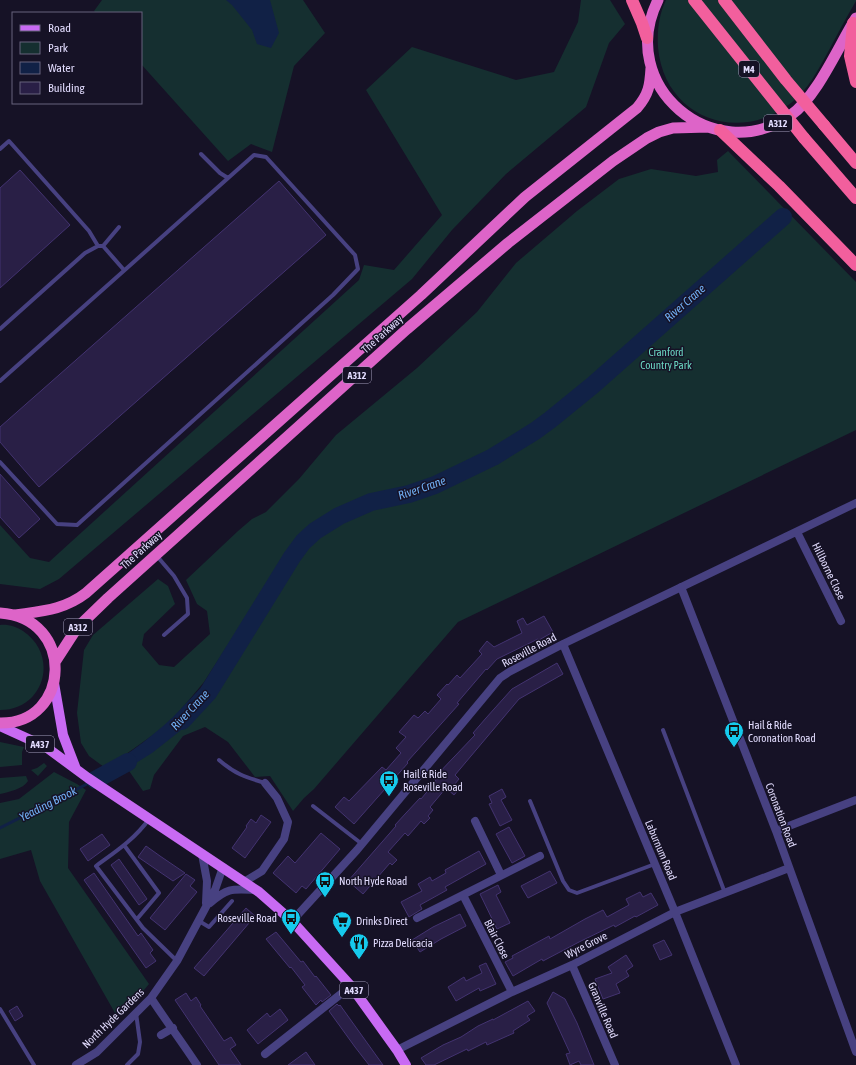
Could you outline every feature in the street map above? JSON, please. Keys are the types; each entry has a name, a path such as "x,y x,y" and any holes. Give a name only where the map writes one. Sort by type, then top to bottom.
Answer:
{"highway":[{"path":"632,0 642,22 647,38"},
{"name":"A312","path":"658,0 650,20 647,38 651,68 664,94 685,114 708,127 734,132 749,132 773,126 792,115 805,102 817,86 854,20"},
{"name":"M4","path":"694,0 804,138 856,198"},
{"name":"M4","path":"724,0 786,80 856,163"},
{"path":"854,20 850,56 856,82"},
{"name":"The Parkway","path":"16,615 52,609 78,600 421,295 525,197 638,108 650,86 651,68"},
{"name":"The Parkway","path":"55,662 69,639 85,619 412,325 508,243 595,175 647,138 659,132 673,128 708,127"},
{"path":"720,130 779,186 856,265"},
{"path":"0,613 16,615 30,622 43,632 51,646 55,662 54,683 49,695 41,706 31,714 19,720 0,724"}],"main road":[{"name":"A437","path":"54,683 63,736 76,769"},
{"name":"A437","path":"0,724 36,742 256,890 292,922 351,986 406,1065"}],"street":[{"name":"Roseville Road","path":"292,922 362,844 500,678 562,644 856,503"},
{"name":"Hillborne Close","path":"797,532 841,621"},
{"name":"Coronation Road","path":"681,587 776,831 856,1052"},
{"name":"Laburnum Road","path":"562,644 675,912 736,1065"},
{"path":"244,882 262,871 284,839 288,822 277,798 265,783"},
{"path":"776,831 856,800"},
{"path":"475,821 501,876"},
{"path":"202,854 207,881 206,906"},
{"path":"417,918 540,856"},
{"name":"North Hyde Gardens","path":"76,1065 97,1052 151,998 177,961 199,921 215,890 223,867"},
{"name":"Wyre Grove","path":"397,1050 675,912 789,868"},
{"path":"206,906 220,894 228,890 256,890"},
{"name":"Blair Close","path":"463,895 512,992"},
{"name":"Granville Road","path":"572,964 615,1065"},
{"path":"265,1054 351,986"},
{"path":"151,998 197,1065"},
{"path":"161,1035 173,1028"}],"lane":[{"path":"0,148 9,141 124,270"},
{"path":"202,154 220,173 228,178"},
{"path":"0,381 254,155 266,157 356,255 358,269 333,295 77,525 57,524 0,462"},
{"path":"0,329 85,253 101,246 119,227"},
{"path":"156,555 174,576 187,598 188,614 164,635"},
{"path":"663,730 725,892"},
{"path":"219,760 240,775 265,783"},
{"path":"530,801 563,881 569,890 577,893 655,864"},
{"path":"313,806 362,844"},
{"path":"149,819 141,830 96,866 144,928 177,961"},
{"path":"124,845 159,893 137,919"},
{"path":"199,921 209,927 232,901"},
{"path":"0,1009 34,1065"},
{"path":"127,1065 138,1054 140,1042 136,1012"}],"green space":[{"path":"102,0 303,0 325,33 294,66 272,152 251,144 228,161 142,65 142,12 94,11"},
{"path":"581,0 610,0 625,24 609,43 586,107 506,174 452,230 412,279 59,579 40,589 0,584 0,525 30,558 49,562 359,280 364,265 394,270 442,215 366,90 412,47 516,80 554,72 578,22"},
{"path":"666,0 856,1 816,73 808,86 797,98 770,116 748,122 727,122 706,117 688,107 674,91 663,71 658,47 658,35 660,17"},
{"name":"Cranford Country Park","path":"728,151 856,282 856,430 458,622 314,789 293,811 270,776 255,777 228,742 205,727 183,736 154,775 150,789 143,791 127,768 153,751 175,733 204,702 214,689 305,546 320,534 335,525 369,509 364,498 350,502 311,526 289,550 204,682 178,713 160,730 112,764 104,767 89,756 81,743 77,713 84,650 93,635 158,579 168,586 175,604 144,634 142,645 159,665 174,667 210,634 207,611 197,604 186,580 252,519 266,512 299,479 336,435 417,368 477,312 516,263 577,211 619,179 651,169 696,176 718,172 717,160"},
{"path":"0,625 9,625 23,631 34,642 41,654 44,667 42,680 36,692 27,701 15,708 0,710"},
{"path":"0,742 24,747 22,752 22,765 0,767"},
{"path":"44,763 47,766 38,776 31,770 37,768"},
{"path":"54,772 86,790 69,822 68,868 149,984 129,1008 115,1013 40,881 31,850 0,859 0,803 19,799"},
{"path":"26,776 28,781 26,784 16,790 0,794 0,778"}],"water":[{"path":"226,0 270,0 279,33 271,48 257,44 252,30 232,5"},
{"path":"190,699 201,707 180,731 152,753 112,778 102,771 149,738 170,720"}],"building":[{"path":"20,170 70,225 0,288 0,188"},
{"path":"279,181 326,235 39,487 0,442 0,427"},
{"path":"0,474 40,519 19,538 0,517"},
{"path":"544,616 553,632 497,659 487,670 486,669 457,703 459,704 354,824 335,807 344,797 349,801 382,767 386,770 401,753 396,748 406,737 399,732 414,715 418,718 425,711 428,714 441,699 437,695 457,675 460,678 482,654 479,651 487,641 494,647 522,633 517,621 523,618 527,625"},
{"path":"557,663 563,674 519,699 455,775 459,779 454,785 459,789 454,795 446,788 430,807 433,810 428,816 430,818 424,824 421,821 408,836 405,833 388,852 397,860 392,865 390,863 363,894 348,881 396,826 395,825 420,798 421,799 436,781 434,778 475,735 473,733 512,689"},
{"path":"502,789 506,797 501,800 512,820 500,826 489,804 492,803 489,796"},
{"path":"261,815 271,822 245,858 232,848 251,819 256,823"},
{"path":"509,827 525,856 512,863 496,834"},
{"path":"321,833 340,849 306,889 302,886 296,893 273,873 288,856 295,863"},
{"path":"102,834 110,845 88,861 80,849"},
{"path":"146,846 185,873 173,881 138,857"},
{"path":"479,851 486,864 445,887 447,890 420,905 422,909 409,917 401,902 422,891 418,884 430,877 432,881 446,873 445,870"},
{"path":"119,859 147,899 139,905 111,865"},
{"path":"550,871 557,883 528,898 521,886"},
{"path":"94,873 138,936 141,933 153,950 150,953 156,961 146,968 84,880"},
{"path":"186,874 195,880 190,886 197,892 165,930 150,918"},
{"path":"498,885 501,892 496,895 510,923 497,929 480,894"},
{"path":"640,892 643,897 651,893 658,905 615,927 614,925 579,942 543,961 542,959 513,976 505,962 513,958 512,956 549,936 550,939 603,910 607,917 629,905 626,899"},
{"path":"246,908 255,916 204,976 194,968"},
{"path":"460,914 466,926 420,952 412,940 433,927"},
{"path":"276,932 301,962 303,961 331,995 322,1002 321,1000 316,1005 302,987 305,985 266,939"},
{"path":"664,940 672,955 660,960 653,945"},
{"path":"626,955 633,966 626,971 629,976 616,984 620,993 603,999 595,979 612,973 608,967"},
{"path":"486,963 496,984 480,991 479,988 456,1001 448,987 464,977 466,981 482,973 479,966"},
{"path":"553,992 565,999 577,1023 594,1065 581,1065 579,1061 570,1065 566,1054 570,1053 547,1003"},
{"path":"186,993 191,1001 196,997 201,1005 200,1006 224,1041 231,1037 236,1045 230,1049 241,1065 219,1065 175,1000"},
{"path":"528,1001 535,1011 527,1016 530,1020 513,1031 514,1033 487,1045 486,1042 468,1051 467,1049 434,1065 426,1065 421,1058 443,1045 461,1037 478,1026 493,1020"},
{"path":"337,1004 339,1006 340,1005 383,1065 369,1065 355,1047 329,1011"},
{"path":"17,1006 23,1016 15,1021 9,1011"},
{"path":"280,1009 288,1020 258,1044 247,1030 267,1013 270,1017"},
{"path":"306,1052 315,1065 288,1065"}],"waterway":[{"name":"River Crane","path":"182,721 208,693 292,557 303,542 315,531 339,516 371,502 409,494 435,485 493,457 535,431 593,385 783,217"},
{"name":"River Crane","path":"95,780 128,762"},
{"name":"Yeading Brook","path":"0,828 91,782"}],"place":[{"name":"Hail & Ride Coronation Road","path":"734,748"},
{"name":"Hail & Ride Roseville Road","path":"389,797"},
{"name":"North Hyde Road","path":"325,898"},
{"name":"Roseville Road","path":"291,935"},
{"name":"Drinks Direct","path":"342,938"},
{"name":"Pizza Delicacia","path":"359,960"}]}
